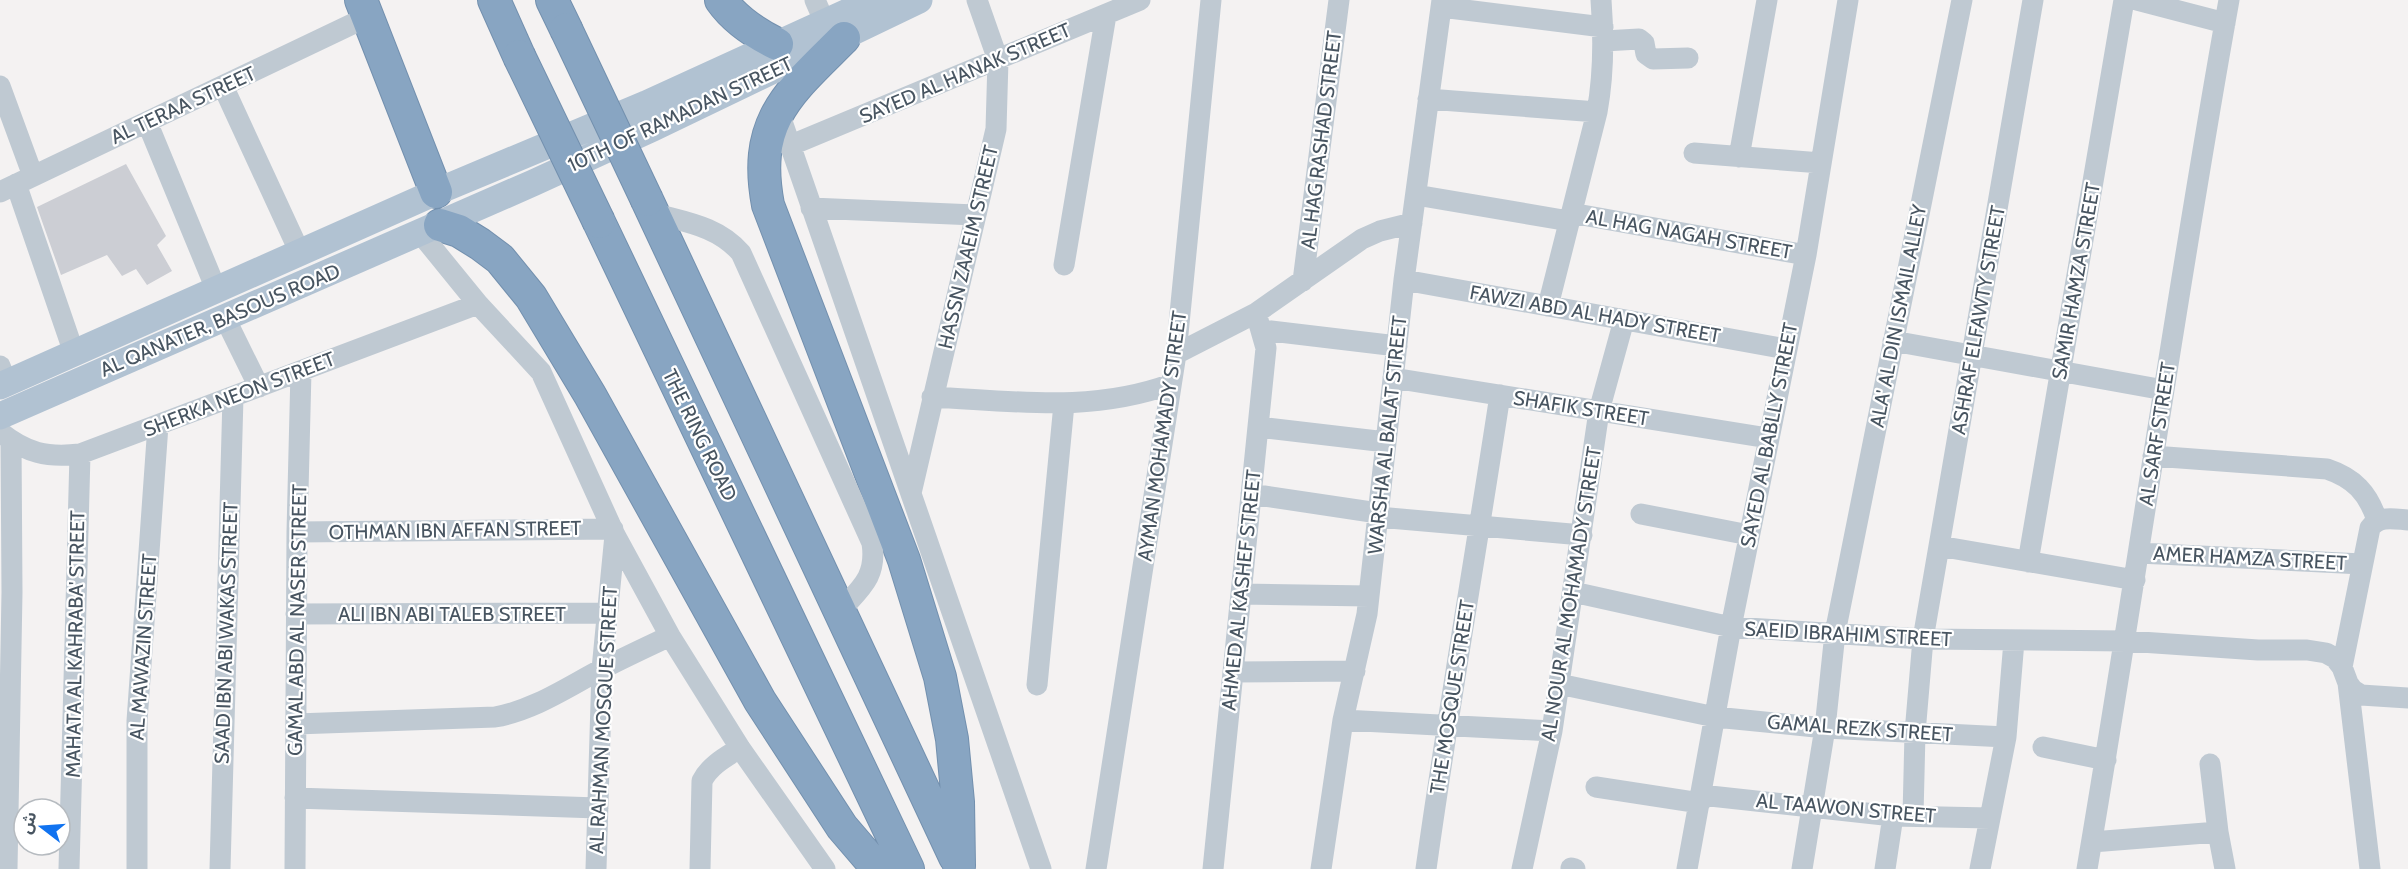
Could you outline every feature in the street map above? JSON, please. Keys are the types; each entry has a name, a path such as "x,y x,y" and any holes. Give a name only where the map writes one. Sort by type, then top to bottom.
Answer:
{"highway":[{"name":"THE RING ROAD","path":"494,0 908,869"},
{"path":"552,0 960,867"},
{"path":"721,0 741,22 758,35 777,44"},
{"path":"364,8 436,192"},
{"path":"828,20 792,90 778,110 768,133 763,157 763,181 768,205 904,560 940,677 953,750 958,802 960,867"},
{"path":"430,229 459,231 487,249 516,277 531,297 590,395 760,701 842,827 878,869"}],"main road":[{"name":"10TH OF RAMADAN STREET","path":"436,192 646,104 874,0"},
{"name":"10TH OF RAMADAN STREET","path":"430,229 653,128 828,20 919,0"},
{"name":"AL QANATER, BASOUS ROAD","path":"2,378 74,352 436,192"},
{"name":"AL QANATER, BASOUS ROAD","path":"0,416 224,316 430,229"}],"street":[{"name":"HASSN ZAAEIM STREET","path":"911,494 996,129 998,60 977,0"},
{"name":"SAYED AL HANAK STREET","path":"789,146 1140,0"},
{"name":"AYMAN MOHAMADY STREET","path":"1096,869 1176,354 1211,0"},
{"name":"AL HAG RASHAD STREET","path":"1303,281 1340,0"},
{"path":"1548,306 1597,112 1602,83 1601,0"},
{"path":"1739,157 1767,0"},
{"name":"SAYED AL BABLLY STREET","path":"1687,869 1731,627 1806,255 1848,0"},
{"name":"ALA' AL DIN ISMAIL ALLEY","path":"1802,869 1825,728 1835,633 1962,0"},
{"name":"ASHRAF ELFAWTY STREET","path":"1885,869 1903,816 1915,733 1923,639 2033,0"},
{"name":"SAMIR HAMZA STREET","path":"2028,562 2124,0"},
{"path":"2137,0 2225,23"},
{"name":"AL SARF STREET","path":"2087,869 2229,0"},
{"path":"1442,3 1639,39 1644,43 1646,54 1653,60 1689,58"},
{"name":"WARSHA AL BALAT STREET","path":"1321,869 1343,720 1369,596 1404,280 1442,3"},
{"name":"AL TERAA STREET","path":"16,184 223,86 364,8"},
{"path":"1064,265 1106,15"},
{"path":"0,86 16,184 74,352"},
{"path":"223,86 300,254"},
{"path":"1428,99 1597,112"},
{"path":"778,110 1041,869"},
{"path":"147,122 216,289"},
{"path":"1694,153 1821,163"},
{"name":"AL HAG NAGAH STREET","path":"1416,195 1806,255"},
{"path":"650,207 711,229 732,243 741,253 872,543 873,564 868,580 840,611"},
{"path":"811,208 975,215"},
{"path":"1176,354 1259,321 1303,281 1362,239 1380,231 1412,223"},
{"path":"430,229 478,304 541,372 614,532 670,636 740,748 825,869"},
{"name":"FAWZI ABD AL HADY STREET","path":"1404,280 1786,349"},
{"name":"SHERKA NEON STREET","path":"5,437 40,454 56,457 80,454 478,304"},
{"path":"224,316 259,387"},
{"name":"AL NOUR AL MOHAMADY STREET","path":"1522,869 1552,731 1599,411 1624,320"},
{"path":"1259,321 1397,346"},
{"name":"AHMED AL KASHEF STREET","path":"1213,869 1266,348 1259,321"},
{"path":"1893,341 2164,390"},
{"name":"GAMAL ABD AL NASER STREET","path":"295,869 297,532 301,371"},
{"name":"SHAFIK STREET","path":"1393,378 1768,438"},
{"path":"932,397 1064,404 1105,402 1145,393 1171,384"},
{"name":"THE MOSQUE STREET","path":"1426,869 1446,725 1500,395"},
{"name":"SAAD IBN ABI WAKAS STREET","path":"220,869 233,397"},
{"path":"1037,685 1064,404"},
{"name":"AL MAWAZIN STREET","path":"137,869 137,721 158,425"},
{"path":"1258,427 1386,442"},
{"path":"5,437 12,592 5,755 7,869"},
{"name":"MAHATA AL KAHRABA' STREET","path":"69,869 80,454"},
{"path":"2153,456 2327,469 2342,474 2365,493 2377,520"},
{"path":"1251,494 1378,515 1582,535"},
{"path":"1641,514 1749,535"},
{"path":"2370,869 2345,675 2368,533 2377,520 2383,518 2408,520"},
{"name":"OTHMAN IBN AFFAN STREET","path":"297,532 614,532"},
{"name":"AL RAHMAN MOSQUE STREET","path":"596,869 602,669 614,532"},
{"path":"1939,546 2135,580"},
{"name":"AMER HAMZA STREET","path":"2139,553 2362,564"},
{"name":"SAEID IBRAHIM STREET","path":"1573,592 1731,627 1923,639 2126,641 2258,650 2307,650 2326,653 2335,658 2361,695 2408,698"},
{"path":"1241,594 1369,596"},
{"name":"ALI IBN ABI TALEB STREET","path":"297,614 607,613"},
{"path":"296,724 495,717 513,714 670,636"},
{"path":"1980,869 2006,737 2014,641"},
{"path":"1233,672 1355,670"},
{"path":"1559,684 1715,717"},
{"name":"GAMAL REZK STREET","path":"1715,717 1825,728 2006,737"},
{"path":"1343,720 1552,731"},
{"path":"2043,747 2106,760"},
{"path":"700,869 702,781 706,772 740,748"},
{"path":"2210,764 2225,869"},
{"name":"AL TAAWON STREET","path":"1596,787 1701,799 1903,816 1990,818"},
{"path":"295,798 598,808"},
{"path":"2092,842 2218,832"}],"building":[{"path":"126,164 166,236 157,245 172,271 147,285 136,269 122,276 107,255 61,275 37,207"}]}
